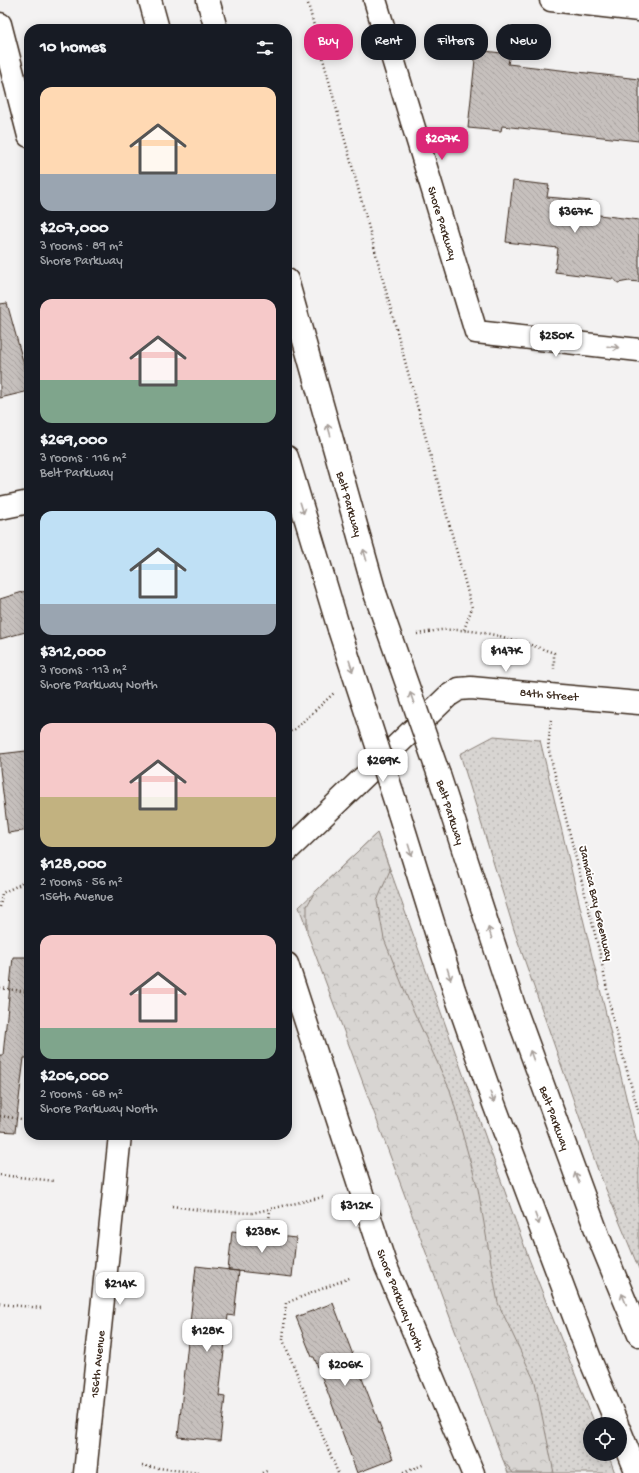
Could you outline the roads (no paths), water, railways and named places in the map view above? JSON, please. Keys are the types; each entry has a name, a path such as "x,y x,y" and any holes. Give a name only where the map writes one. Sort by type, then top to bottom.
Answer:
{"main road":[{"path":"150,0 157,24"},
{"path":"208,0 215,24"},
{"name":"Shore Parkway","path":"375,0 476,332 639,350"},
{"path":"551,0 639,10"},
{"path":"0,24 24,117"},
{"name":"Belt Parkway","path":"292,298 375,593 439,775 514,1006 599,1238 639,1335"},
{"path":"292,474 339,629 399,813 454,990 492,1097 592,1364 614,1417"},
{"path":"0,508 24,503"},
{"name":"84th Street","path":"292,847 448,696 458,689 471,688 553,694 639,703"},
{"name":"Shore Parkway North","path":"292,979 385,1264 473,1473"},
{"name":"156th Avenue","path":"86,1473 119,1140"},
{"path":"627,1448 637,1473"}]}
